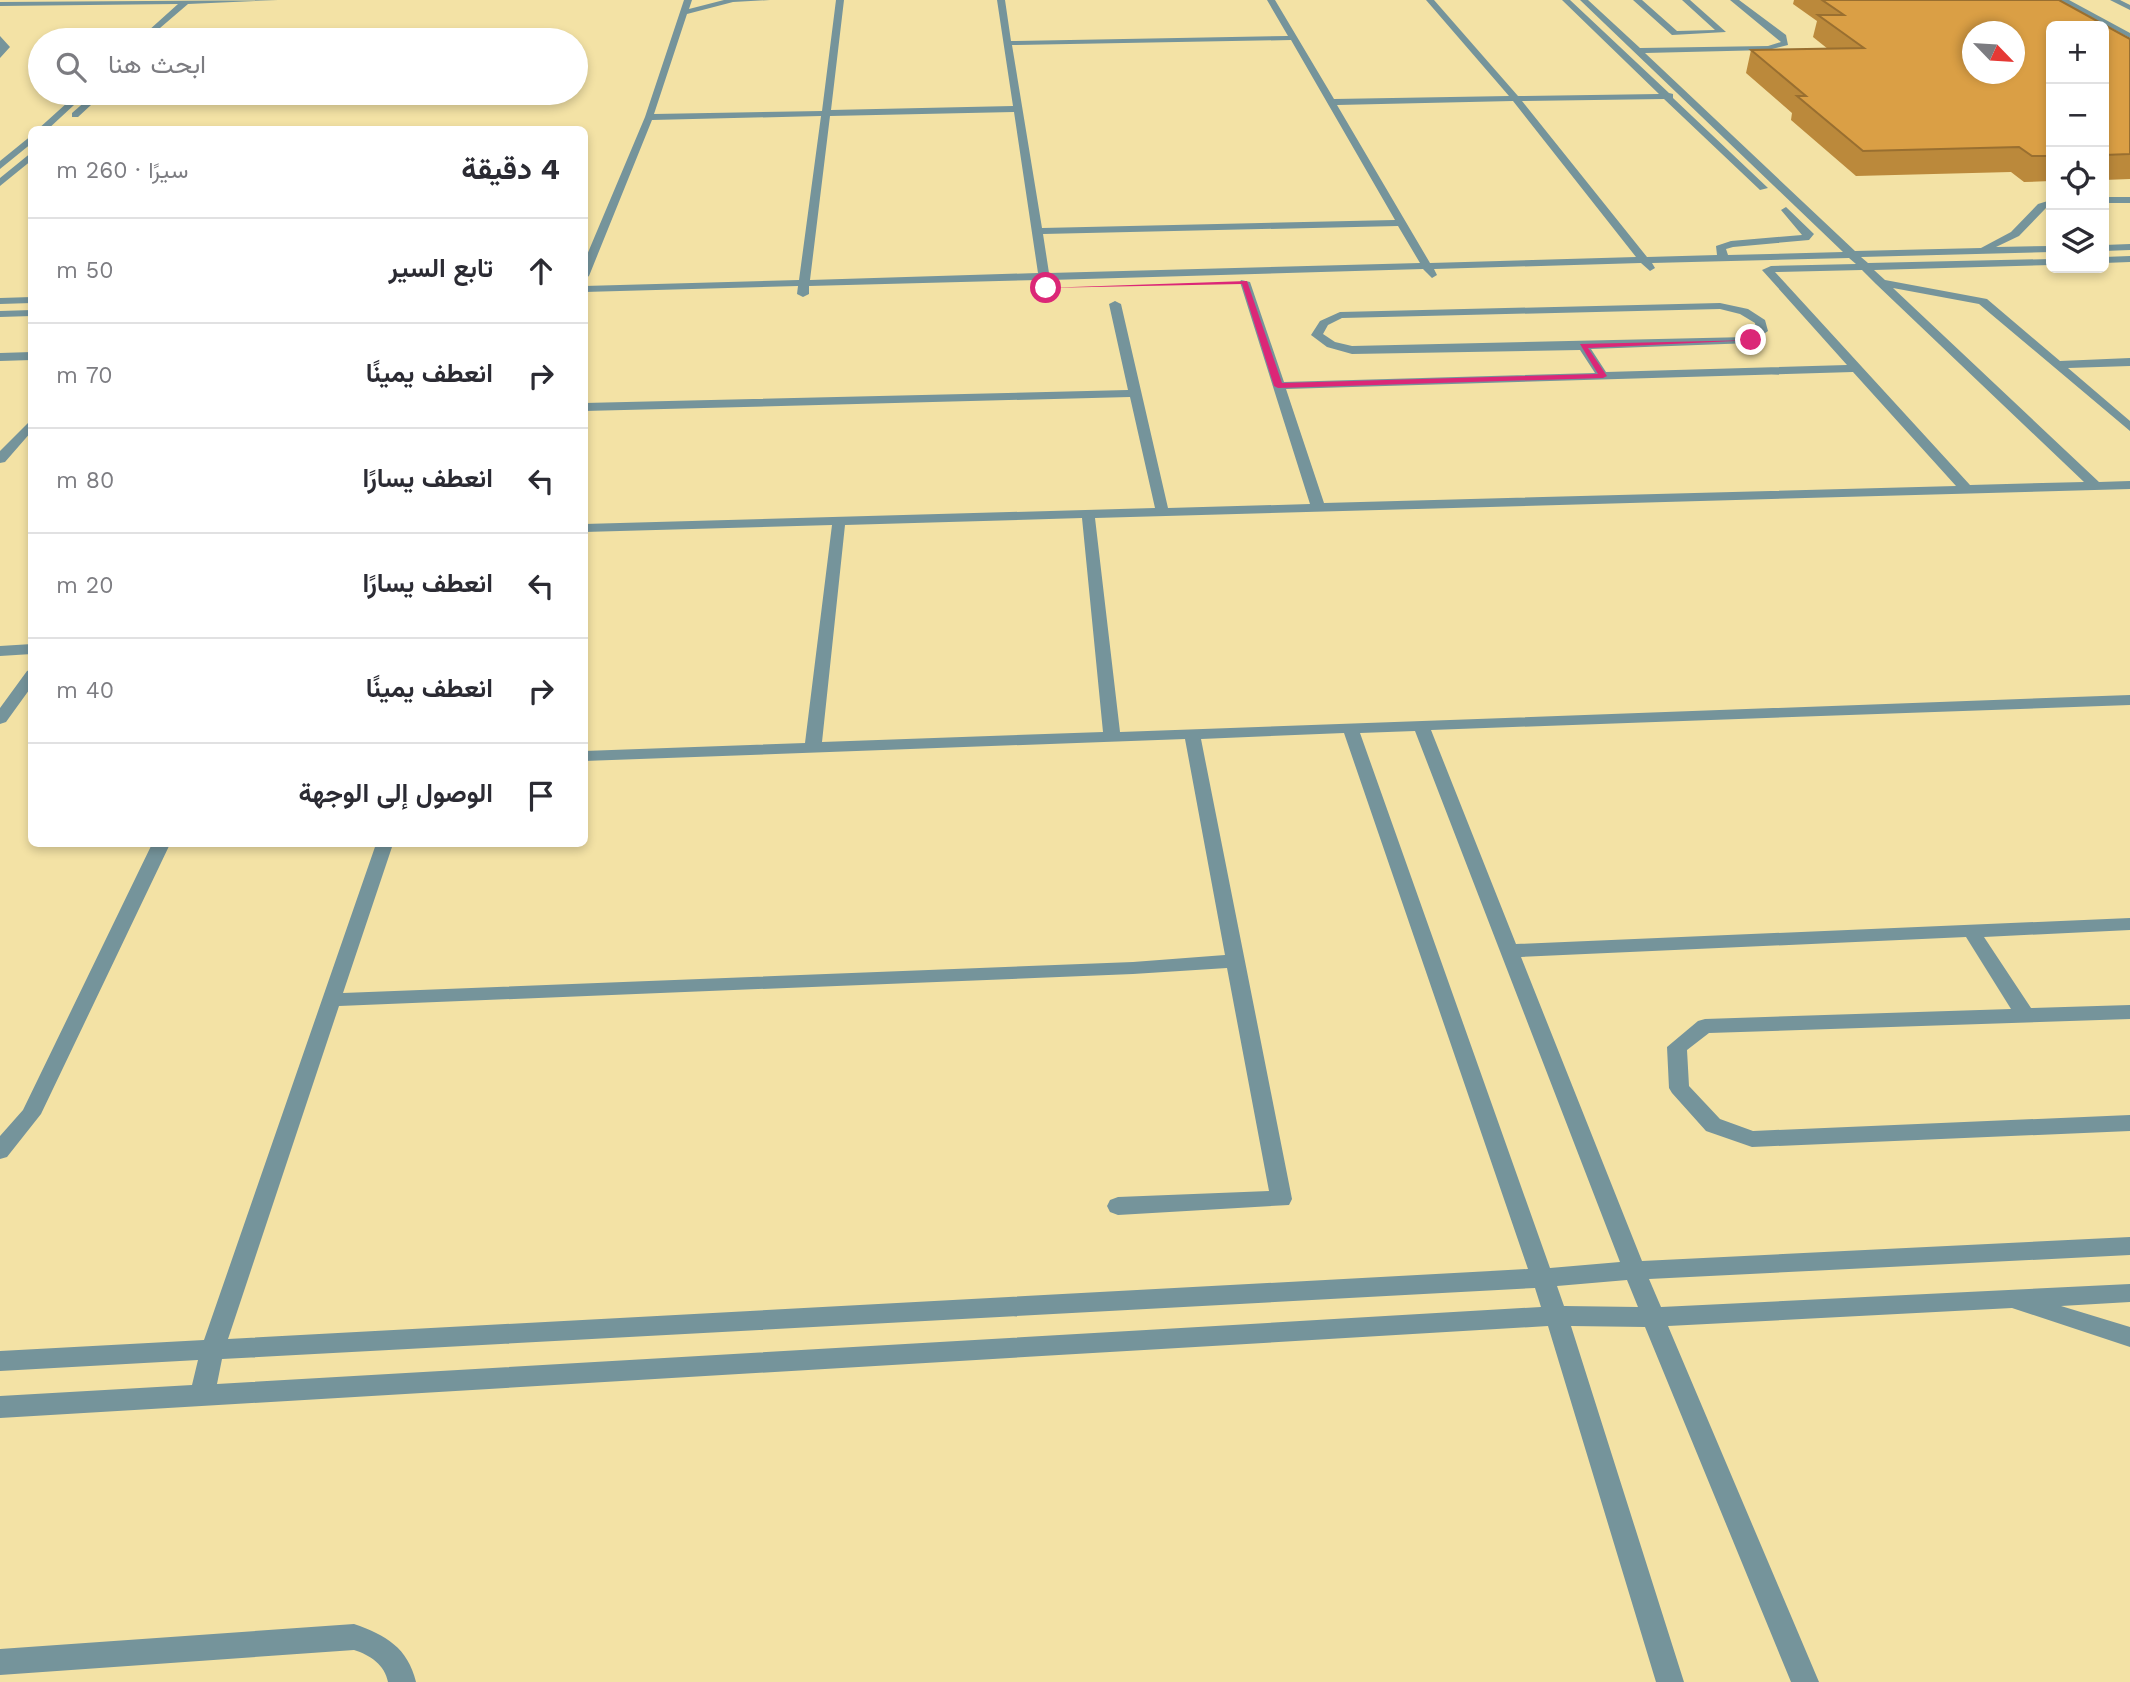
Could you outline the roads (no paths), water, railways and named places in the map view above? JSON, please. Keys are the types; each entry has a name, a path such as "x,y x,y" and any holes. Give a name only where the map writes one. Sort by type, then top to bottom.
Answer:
{"lane":[{"path":"0,4 274,0"},
{"path":"588,266 649,117 688,0"},
{"path":"686,12 733,0 765,0"},
{"path":"804,288 841,0"},
{"path":"1001,0 1045,282"},
{"path":"1271,0 1431,272"},
{"path":"1430,0 1516,99 1653,272"},
{"path":"1566,0 1771,196"},
{"path":"1584,0 2096,486"},
{"path":"1637,0 1672,31 1699,34 1723,32 1686,0"},
{"path":"1637,51 1768,48 1785,43 1783,37 1734,0"},
{"path":"2063,0 2130,36"},
{"path":"2114,0 2130,8"},
{"path":"156,28 187,1"},
{"path":"194,9 203,1"},
{"path":"1699,34 1715,50"},
{"path":"0,38 6,47 0,56"},
{"path":"1007,43 1294,38"},
{"path":"1331,102 1684,97"},
{"path":"46,126 69,105"},
{"path":"70,120 87,105"},
{"path":"649,117 1018,109"},
{"path":"0,166 28,142"},
{"path":"0,183 28,158"},
{"path":"2109,201 2130,200"},
{"path":"1724,259 1720,248 1731,244 1805,238 1809,234 1781,205"},
{"path":"1979,251 2015,234 2046,205"},
{"path":"1036,231 1403,223"},
{"path":"2109,248 2130,247"},
{"path":"1045,282 1245,282 1646,261 2046,249"},
{"path":"2109,260 2130,260"},
{"path":"588,289 804,288 1431,272 1653,272 2046,262"},
{"path":"1767,270 1966,490"},
{"path":"1245,282 1318,507"},
{"path":"1880,282 1983,300 2130,427"},
{"path":"588,299 804,288"},
{"path":"0,300 28,300"},
{"path":"1115,304 1162,511"},
{"path":"1720,306 1744,311 1761,322 1762,331 1751,340 1583,345 1352,350 1331,345 1317,335 1324,323 1340,315 1720,306"},
{"path":"0,314 28,313"},
{"path":"1583,345 1603,376"},
{"path":"0,357 28,356"},
{"path":"2057,365 2130,362"},
{"path":"1278,386 1856,368"},
{"path":"588,407 1136,393"},
{"path":"0,459 28,428"},
{"path":"588,528 2130,485"},
{"path":"1088,514 1112,737"},
{"path":"813,748 839,521"},
{"path":"0,651 28,649"},
{"path":"0,719 28,680"},
{"path":"588,756 2130,699"},
{"path":"1421,726 1653,1317 1805,1682"},
{"path":"1350,728 1556,1316 1670,1682"},
{"path":"1118,1206 1281,1199 1192,734"},
{"path":"0,1151 31,1114 161,847"},
{"path":"202,1395 213,1349 383,847"},
{"path":"1510,951 2130,924"},
{"path":"1971,931 2026,1016"},
{"path":"330,1000 1105,970 1235,961"},
{"path":"2130,1012 1705,1026 1677,1047 1679,1088 1713,1125 1752,1139 2130,1123"},
{"path":"0,1361 1541,1278 1636,1270 2130,1247"},
{"path":"0,1407 1556,1316 1653,1317 2130,1293"},
{"path":"2011,1300 2130,1337"},
{"path":"0,1662 354,1637 375,1644 392,1657 402,1682"}]}
